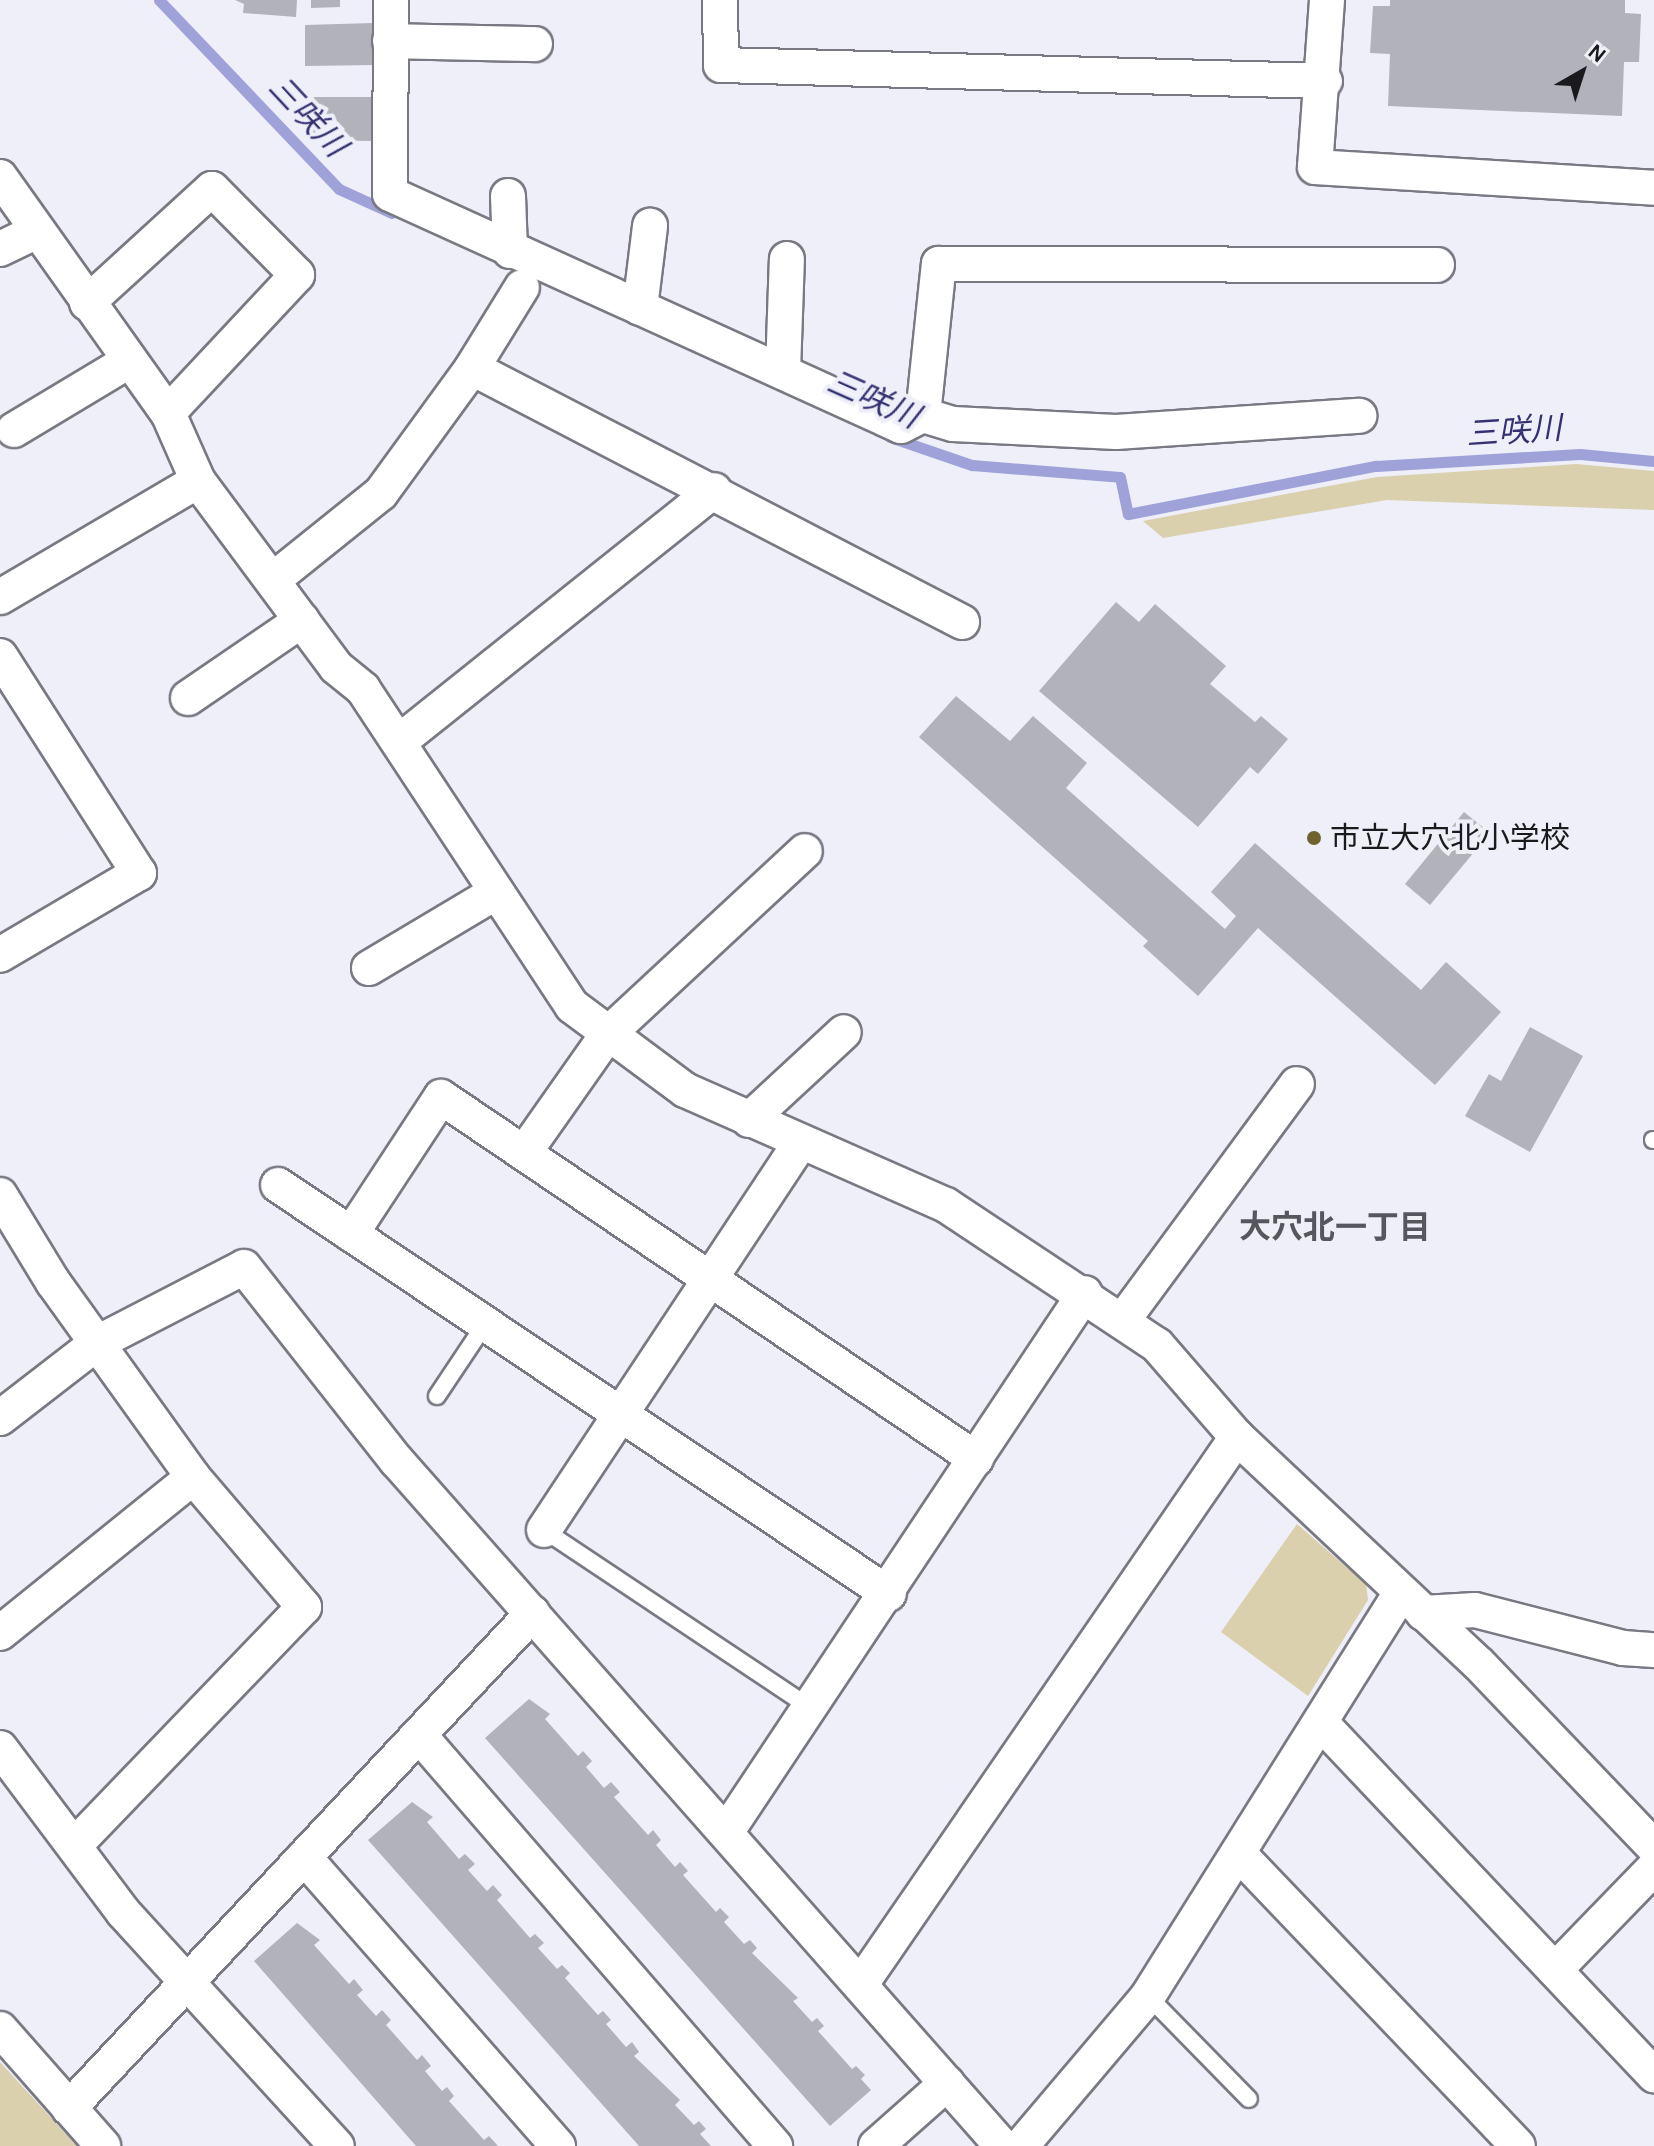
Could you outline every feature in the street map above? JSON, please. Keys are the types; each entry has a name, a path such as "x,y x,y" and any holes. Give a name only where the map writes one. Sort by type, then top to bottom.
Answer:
{"street":[{"path":"391,0 390,194 524,268 640,308 901,426 923,415 953,424 1116,432 1359,416"},
{"path":"720,0 721,65 1325,81"},
{"path":"1327,0 1325,81 1315,167 1654,188"},
{"path":"390,41 535,44"},
{"path":"0,177 127,362 168,413 198,481 274,579 336,667 363,689 572,1006 685,1090 946,1205 1085,1293 1157,1345 1237,1437 1478,1663 1654,1847"},
{"path":"87,303 212,189 297,275 168,413"},
{"path":"274,579 381,493 472,368 524,268 508,196"},
{"path":"640,308 650,226"},
{"path":"0,249 37,231"},
{"path":"783,371 787,259"},
{"path":"923,415 939,264 1437,265"},
{"path":"14,430 127,362"},
{"path":"472,368 714,490 962,622"},
{"path":"0,597 198,481"},
{"path":"400,741 714,490"},
{"path":"188,698 302,620"},
{"path":"0,656 139,873 0,955"},
{"path":"524,1153 607,1035 805,851"},
{"path":"369,968 495,893"},
{"path":"749,1120 844,1032"},
{"path":"1123,1320 1297,1084"},
{"path":"351,1234 441,1097 976,1459"},
{"path":"544,1530 800,1143"},
{"path":"278,1185 889,1594"},
{"path":"0,1195 9,1229 97,1343 193,1477 304,1607 75,1845"},
{"path":"0,1418 97,1343 244,1267 396,1460 727,1831 1002,2146"},
{"path":"727,1831 889,1594 1085,1293"},
{"path":"861,1984 1237,1437"},
{"path":"0,1633 193,1477"},
{"path":"1412,1603 1475,1610 1623,1648 1654,1650"},
{"path":"1021,2146 1148,1996 1321,1723 1412,1603"},
{"path":"69,2108 533,1613"},
{"path":"1321,1723 1654,2075"},
{"path":"419,1735 775,2146"},
{"path":"0,1748 123,1912 189,1980 337,2146"},
{"path":"1240,1855 1518,2146"},
{"path":"304,1857 558,2146"},
{"path":"1555,1970 1654,1868"},
{"path":"0,2029 103,2146"},
{"path":"876,2146 947,2083"}],"lane":[{"path":"437,1396 485,1324"},
{"path":"544,1530 811,1708"},
{"path":"1148,1996 1249,2099"}],"shaded area":[{"path":"1576,464 1654,471 1654,510 1387,500 1163,538 1143,521 1377,477"},
{"path":"1297,1524 1366,1584 1368,1600 1308,1696 1221,1632"},
{"path":"0,2062 77,2146 0,2146"}],"building":[{"path":"235,0 297,0 296,17 243,13 244,4"},
{"path":"311,0 340,0 340,7 311,8"},
{"path":"1390,0 1625,0 1625,13 1641,14 1639,62 1624,62 1622,116 1388,106 1390,54 1370,53 1373,6 1390,6"},
{"path":"373,23 374,65 305,66 305,25"},
{"path":"312,97 372,97 372,141 312,140"},
{"path":"1116,602 1139,622 1155,604 1226,666 1210,684 1255,722 1261,716 1288,739 1258,774 1250,767 1198,827 1039,691"},
{"path":"956,696 1010,741 1033,716 1087,763 1066,788 1225,929 1236,916 1211,892 1255,843 1421,990 1446,962 1501,1012 1435,1085 1258,928 1198,996 1143,946 1148,941 919,737"},
{"path":"1464,812 1490,833 1430,905 1405,884"},
{"path":"1530,1027 1583,1056 1530,1152 1465,1116 1489,1074 1501,1081"},
{"path":"529,1699 550,1714 545,1719 578,1756 583,1751 592,1761 586,1767 604,1788 611,1782 620,1792 614,1797 648,1835 653,1830 661,1840 656,1845 675,1867 680,1862 688,1871 683,1875 716,1912 720,1908 729,1917 724,1922 744,1944 750,1940 757,1948 752,1953 798,1998 793,2001 812,2022 817,2018 824,2026 818,2031 852,2069 856,2066 865,2075 861,2079 871,2090 830,2126 485,1738"},
{"path":"412,1802 433,1817 427,1822 459,1859 465,1854 475,1864 468,1870 487,1891 493,1885 502,1895 497,1900 530,1938 535,1934 544,1943 538,1948 557,1969 562,1965 570,1973 565,1978 598,2015 603,2011 611,2020 606,2024 626,2047 632,2042 639,2052 634,2056 680,2100 675,2105 694,2125 699,2121 706,2129 700,2134 711,2146 639,2146 368,1840"},
{"path":"297,1923 320,1940 314,1945 349,1984 354,1979 363,1990 357,1995 376,2016 382,2010 391,2020 386,2025 417,2060 422,2055 431,2066 425,2071 442,2091 447,2087 454,2096 449,2101 484,2140 489,2136 498,2146 416,2146 254,1961"}],"waterway":[{"name":"三咲川","path":"159,0 339,189 392,213"},
{"name":"三咲川","path":"890,437 972,465 1120,477 1128,514 1376,466 1580,454 1654,461"}],"place":[{"name":"市立大穴北小学校","path":"1314,838"}],"district":[{"name":"大穴北一丁目","path":"1335,1228"}]}
